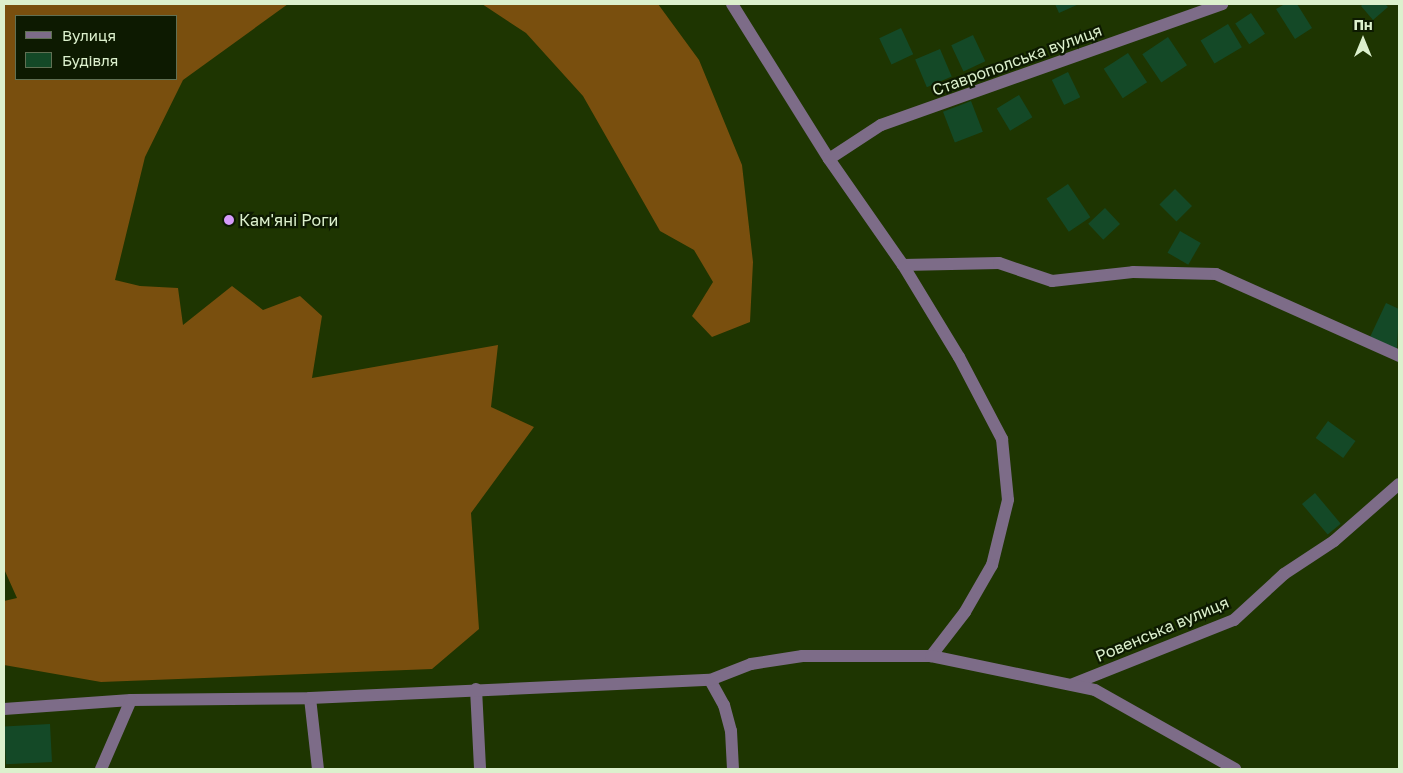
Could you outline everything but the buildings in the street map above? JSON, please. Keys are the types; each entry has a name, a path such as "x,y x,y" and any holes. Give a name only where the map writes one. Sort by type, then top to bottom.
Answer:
{"street":[{"path":"732,4 828,159 903,265 959,357 1002,439 1008,500 992,565 965,612 931,656"},
{"name":"Ставрополська вулиця","path":"828,159 881,126 1222,4"},
{"path":"903,265 999,263 1052,281 1132,272 1216,274 1399,356"},
{"name":"Ровенська вулиця","path":"1073,684 1234,620 1284,574 1334,541 1399,484"},
{"path":"4,709 131,700 310,698 710,680 751,664 802,656 931,656 1095,690 1235,769"},
{"path":"710,680 724,705 731,731 733,769"},
{"path":"476,690 480,769"},
{"path":"310,698 318,769"},
{"path":"101,769 131,700"}],"shaded area":[{"path":"4,4 288,4 183,80 145,157 115,280 140,286 178,288 183,325 232,286 263,310 300,296 322,316 312,378 498,345 491,407 534,427 471,513 479,629 432,669 101,682 4,665 4,601 17,598 4,569"},
{"path":"482,4 658,4 699,60 742,165 753,262 750,322 712,337 692,316 713,282 694,250 660,231 583,96 526,33"}],"place":[{"name":"Кам'яні Роги","path":"229,220"}]}
